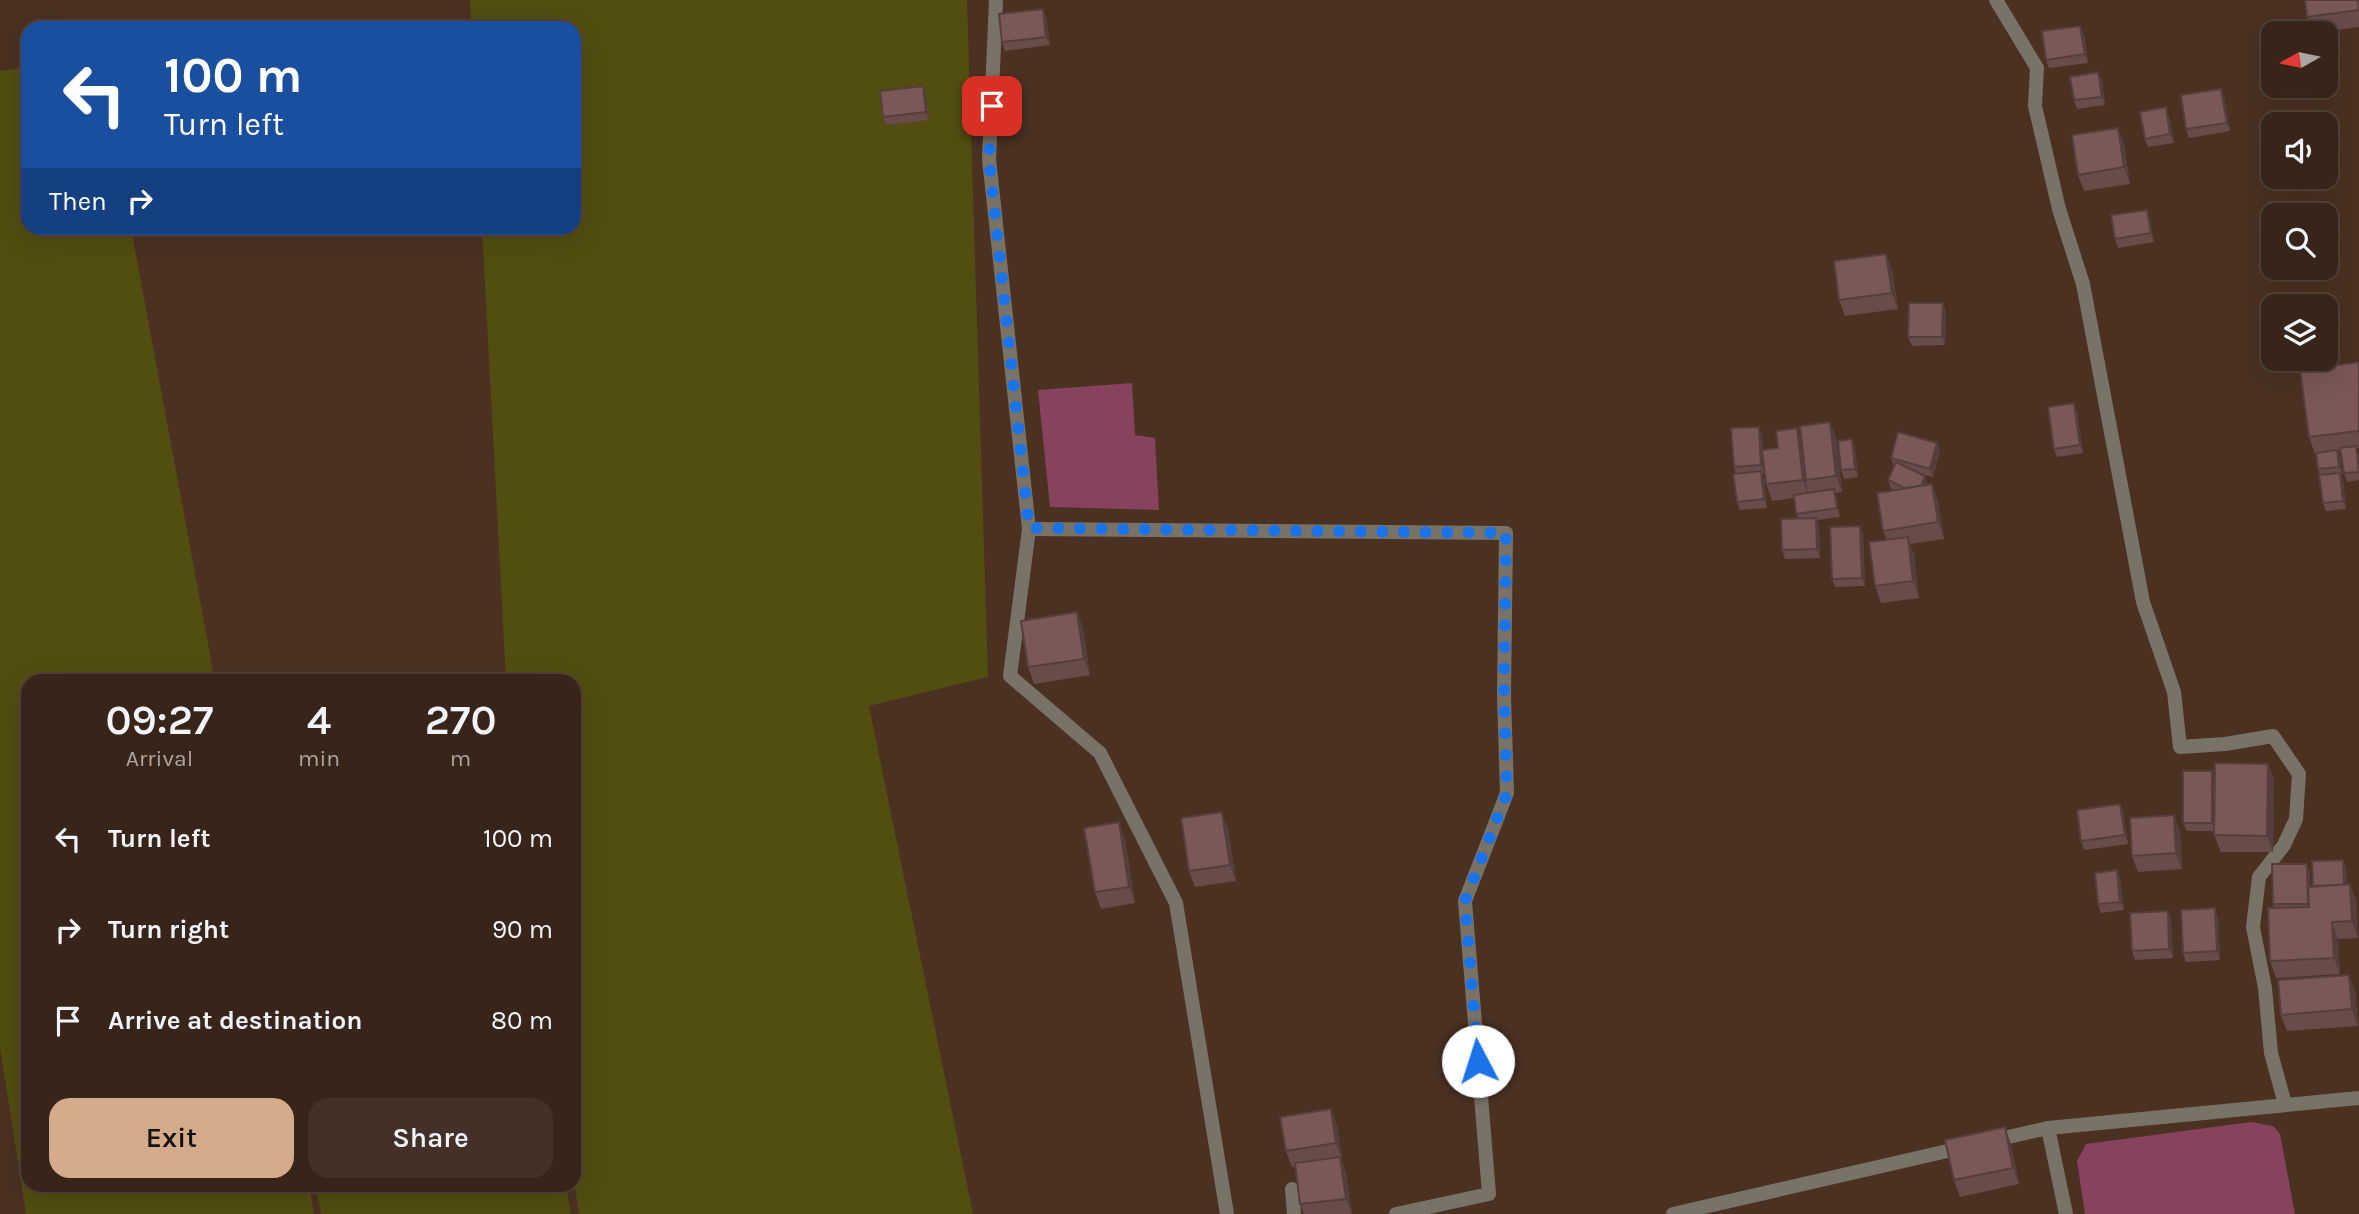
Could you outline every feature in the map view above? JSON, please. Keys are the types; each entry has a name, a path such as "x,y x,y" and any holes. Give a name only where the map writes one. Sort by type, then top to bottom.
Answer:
{"street":[{"path":"996,0 989,159 1029,528 1010,676 1100,753 1176,903 1227,1214"},
{"path":"1996,0 2037,68 2035,106 2059,208 2083,284 2143,602 2174,692 2180,747 2225,744 2273,736 2299,774 2296,819 2284,845 2259,877 2253,927 2265,988 2271,1053 2285,1104"},
{"path":"1029,528 1506,533 1504,696 1507,793 1465,901 1489,1194 1396,1214"},
{"path":"1673,1214 2048,1128 2359,1098"},
{"path":"2048,1128 2066,1214"},
{"path":"1292,1189 1294,1214"}],"shaded area":[{"path":"470,0 967,0 988,677 869,706 973,1214 579,1214 576,1192 581,1192 581,674 506,674 482,235 581,235 581,21 471,21"},
{"path":"21,68 21,235 132,235 214,674 21,674 21,1182 0,1047 0,71"},
{"path":"1132,383 1135,435 1155,438 1159,510 1050,507 1038,390"},
{"path":"2251,1122 2273,1126 2280,1134 2295,1214 2085,1214 2077,1161 2086,1144"},
{"path":"23,1192 310,1192 314,1214 26,1214"},
{"path":"316,1192 567,1192 571,1214 321,1214"}],"building":[{"path":"2305,0 2358,0 2359,10 2307,17"},
{"path":"1043,9 1046,37 1002,42 999,14"},
{"path":"2080,26 2085,54 2046,60 2042,31"},
{"path":"2098,72 2102,97 2074,100 2070,77"},
{"path":"923,86 926,112 883,117 880,91"},
{"path":"2221,89 2227,123 2186,129 2181,95"},
{"path":"2166,107 2170,134 2145,139 2140,112"},
{"path":"2118,128 2124,167 2078,175 2072,135"},
{"path":"2147,210 2151,233 2115,239 2111,215"},
{"path":"1886,254 1892,293 1839,300 1834,261"},
{"path":"1909,303 1943,303 1942,337 1908,337"},
{"path":"2359,362 2359,431 2309,437 2300,371 2338,371 2338,365"},
{"path":"2074,403 2080,445 2054,449 2048,407"},
{"path":"1830,422 1836,476 1806,480 1800,426"},
{"path":"1759,427 1761,465 1734,467 1731,428"},
{"path":"1797,428 1803,480 1766,484 1762,450 1778,448 1776,431"},
{"path":"1898,432 1937,443 1930,469 1891,458"},
{"path":"1852,439 1855,469 1841,470 1838,441"},
{"path":"2356,446 2359,472 2344,473 2340,448"},
{"path":"2337,450 2339,467 2318,469 2316,453"},
{"path":"1896,462 1925,476 1921,486 1904,488 1888,480"},
{"path":"1761,471 1764,499 1737,502 1733,474"},
{"path":"2340,473 2343,501 2323,503 2319,475"},
{"path":"1932,484 1938,522 1883,531 1877,493"},
{"path":"1834,489 1837,508 1796,514 1794,495"},
{"path":"1816,518 1817,549 1782,550 1781,519"},
{"path":"1860,526 1862,578 1832,579 1830,527"},
{"path":"1908,537 1913,581 1875,586 1869,542"},
{"path":"1077,612 1084,659 1028,667 1021,621"},
{"path":"2215,763 2268,764 2267,836 2214,835"},
{"path":"2183,771 2212,771 2212,823 2183,823"},
{"path":"2120,804 2125,835 2081,841 2077,810"},
{"path":"1222,812 1230,865 1189,871 1181,818"},
{"path":"2174,815 2176,853 2132,856 2130,818"},
{"path":"1119,822 1129,887 1095,892 1084,828"},
{"path":"2343,860 2344,885 2313,886 2312,861"},
{"path":"2272,864 2307,864 2308,904 2273,904"},
{"path":"2117,870 2120,902 2098,904 2095,873"},
{"path":"2350,884 2352,921 2332,922 2334,958 2270,961 2268,908 2309,907 2308,887"},
{"path":"2215,908 2217,951 2183,953 2181,910"},
{"path":"2168,911 2169,949 2132,951 2130,913"},
{"path":"2349,975 2352,1009 2281,1015 2278,980"},
{"path":"1331,1109 1336,1143 1286,1151 1280,1117"},
{"path":"2005,1127 2013,1168 1954,1180 1945,1140"},
{"path":"1340,1157 1346,1199 1300,1204 1295,1163"}],"route":[{"path":"992,106 989,159 1029,528 1506,533 1504,696 1507,793 1465,901 1478,1061"}]}
